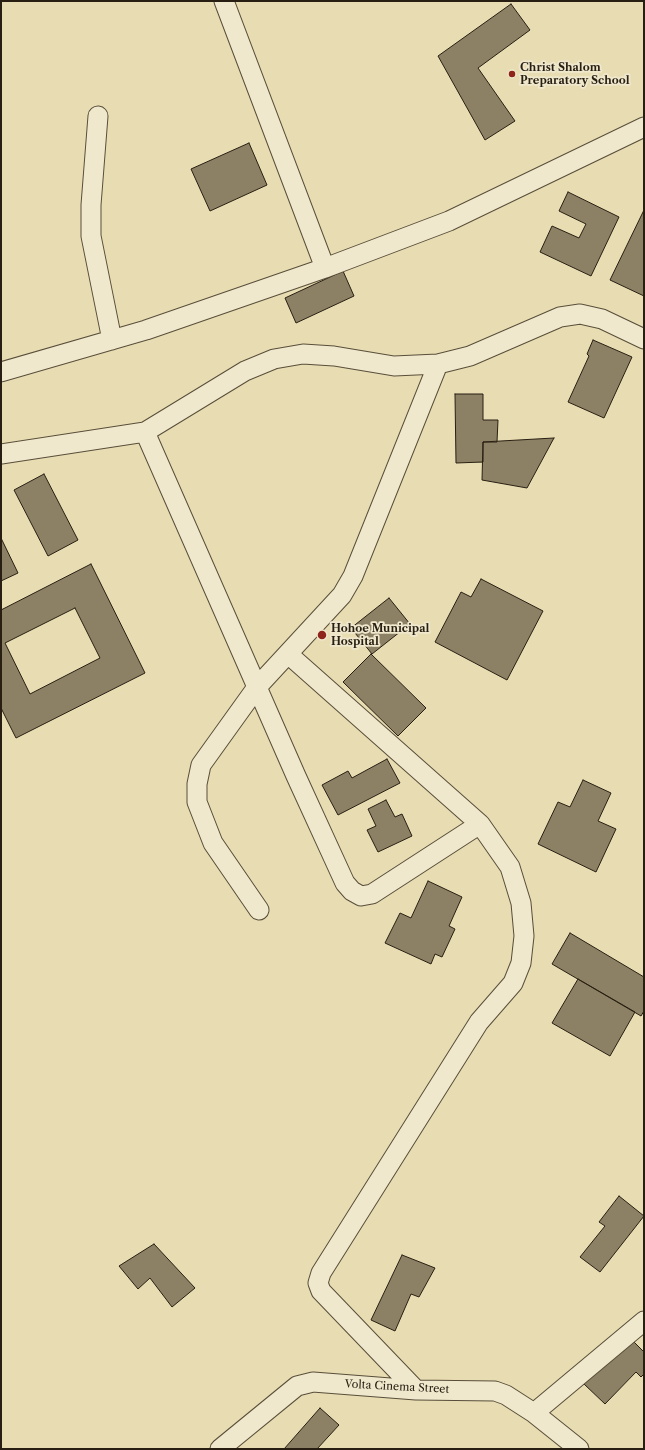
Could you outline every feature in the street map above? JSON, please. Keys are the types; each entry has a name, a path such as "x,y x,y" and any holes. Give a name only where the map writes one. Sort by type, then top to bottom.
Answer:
{"street":[{"path":"224,1 325,268"},
{"path":"98,116 91,205 91,236 112,340"},
{"path":"1,372 146,330 325,268 449,221 644,127"},
{"path":"1,454 145,432 245,371 274,359 303,354 334,356 394,366 438,364 470,356 560,317 580,314 602,319 644,339"},
{"path":"259,910 213,843 197,802 197,784 202,765 257,687 328,612 342,595 353,576 438,364"},
{"path":"145,432 345,883 352,891 361,896 372,894 480,824"},
{"path":"288,654 480,824 510,867 521,904 524,936 521,963 513,983 479,1022 321,1274 318,1283 321,1291 416,1390"},
{"path":"534,1412 644,1321"},
{"name":"Volta Cinema Street","path":"220,1449 296,1386 313,1382 416,1390 495,1391 506,1395 534,1412 579,1449"}],"building":[{"path":"511,4 530,30 478,68 515,121 485,140 438,56"},
{"path":"249,143 267,185 210,211 191,169"},
{"path":"568,192 619,217 591,276 540,252 552,226 579,238 586,224 559,211"},
{"path":"644,210 644,296 610,280"},
{"path":"343,271 354,296 296,323 285,298"},
{"path":"593,340 632,357 604,418 568,402 589,356 587,354"},
{"path":"455,394 483,394 483,420 498,420 497,442 483,442 483,462 456,463"},
{"path":"554,438 527,488 482,480 483,442"},
{"path":"44,474 78,540 48,556 14,490"},
{"path":"1,538 18,573 1,581"},
{"path":"91,564 145,673 16,738 1,708 1,610","holes":["75,608 100,658 30,694 5,643"]},
{"path":"481,579 543,611 507,680 435,642 461,592 471,597"},
{"path":"389,598 410,624 372,654 351,628"},
{"path":"371,654 426,708 398,736 343,682"},
{"path":"387,759 400,783 338,815 322,785 348,771 352,778"},
{"path":"583,780 611,793 598,821 616,829 596,872 538,844 558,802 570,807"},
{"path":"386,800 395,817 402,814 412,836 378,852 367,830 376,826 368,809"},
{"path":"428,881 462,897 449,926 455,929 442,957 435,954 431,964 385,943 400,913 411,918"},
{"path":"570,933 644,977 644,1011 641,1016 552,964"},
{"path":"578,979 635,1012 610,1056 552,1023"},
{"path":"619,1196 644,1216 600,1272 580,1257 605,1226 599,1222"},
{"path":"154,1244 195,1288 172,1307 150,1278 138,1289 119,1266"},
{"path":"402,1255 435,1268 419,1297 411,1294 395,1331 371,1320"},
{"path":"630,1338 644,1352 644,1374 641,1377 636,1372 605,1404 584,1384"},
{"path":"320,1408 339,1425 317,1449 284,1449"}],"place":[{"name":"Christ Shalom Preparatory School","path":"512,74"},
{"name":"Hohoe Municipal Hospital","path":"322,635"}]}
